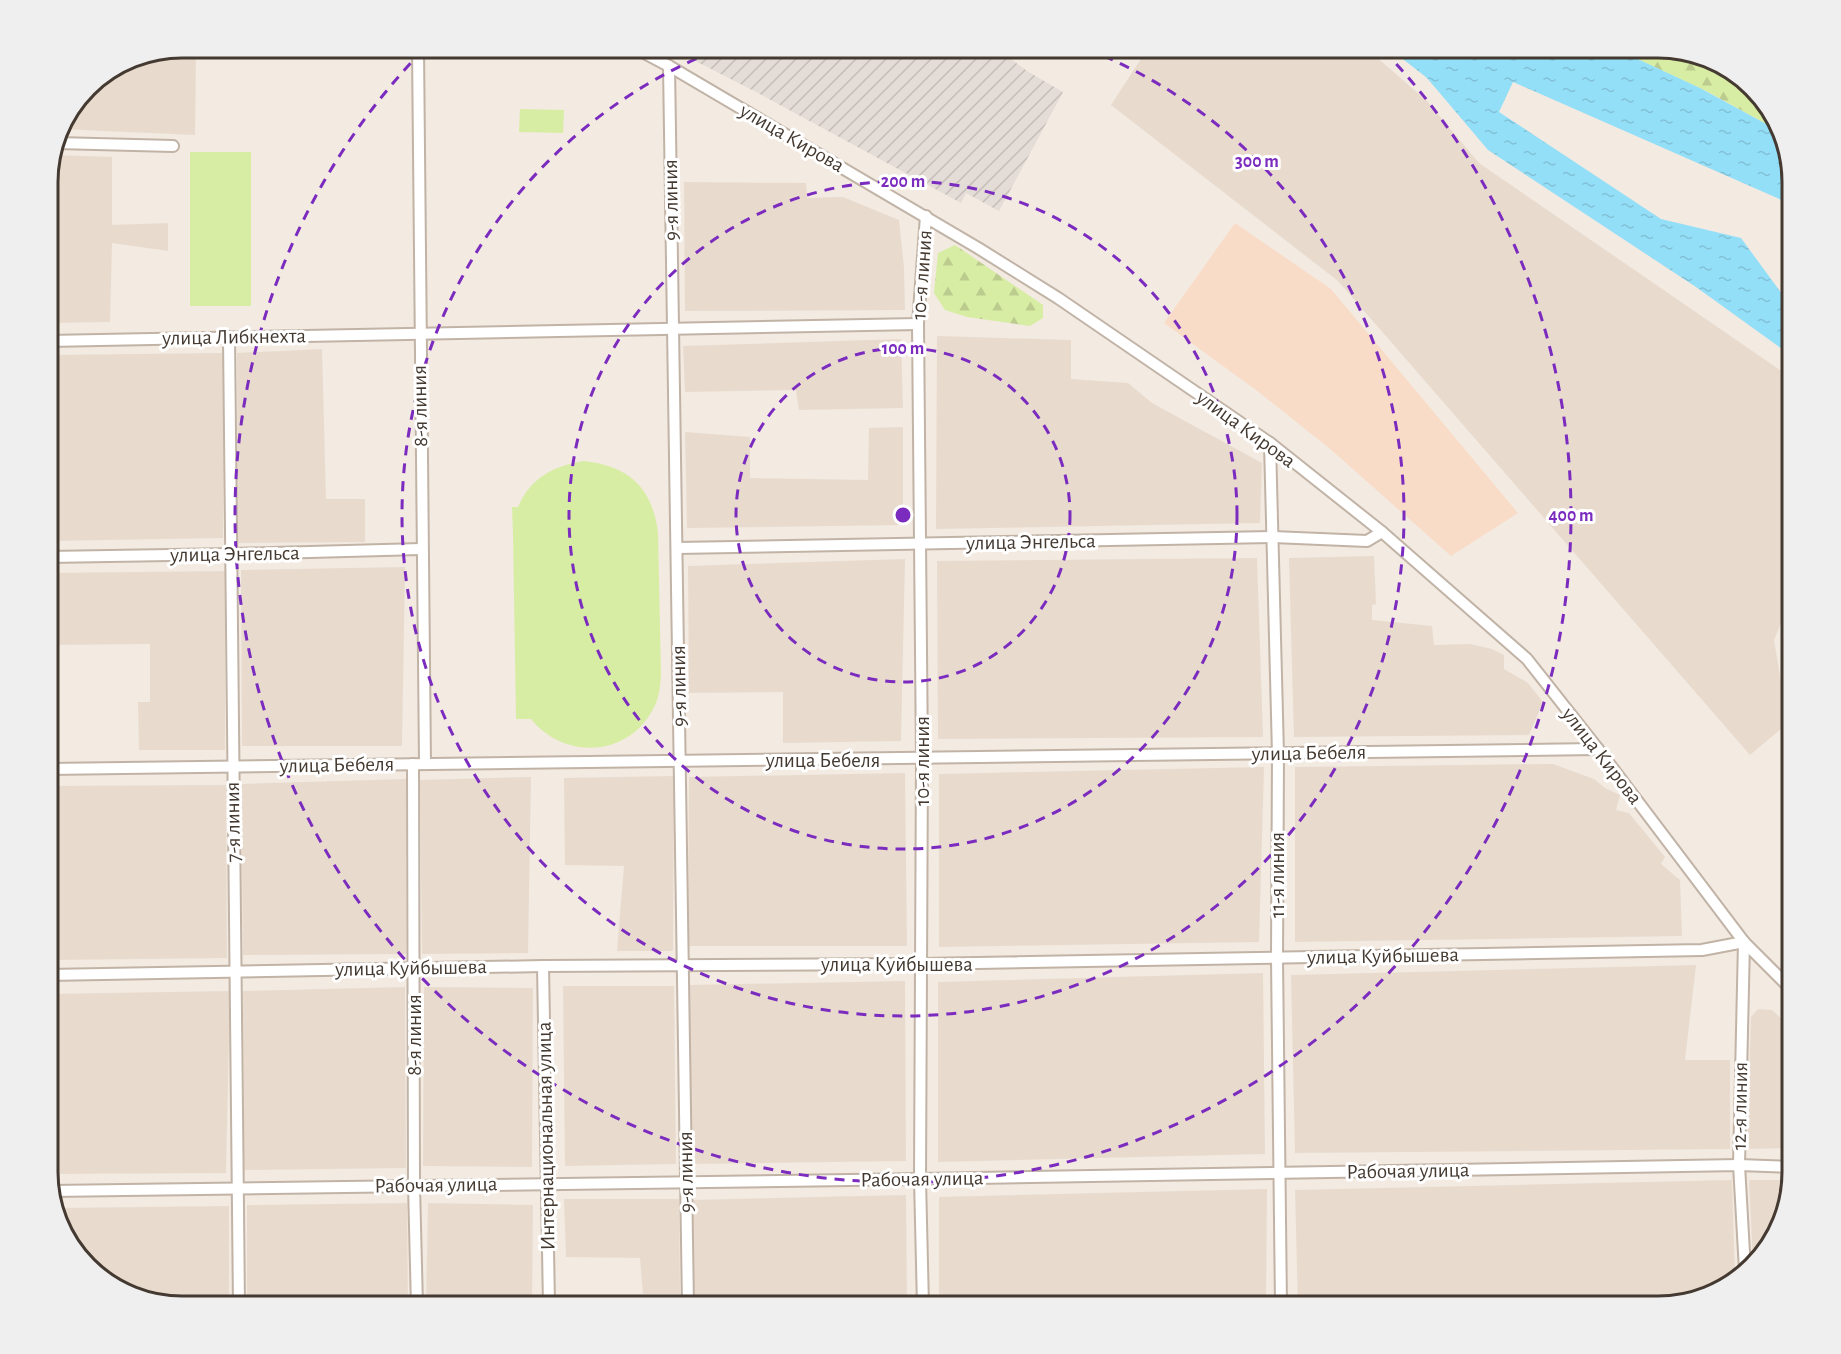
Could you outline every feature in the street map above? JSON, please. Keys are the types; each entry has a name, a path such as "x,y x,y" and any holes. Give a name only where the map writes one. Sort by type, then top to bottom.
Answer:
{"street":[{"name":"8-я линия","path":"417,1296 414,1186 414,968 422,549 418,58"},
{"name":"улица Кирова","path":"654,58 926,216 1058,298 1270,443 1382,532 1527,659 1744,942 1782,980"},
{"name":"9-я линия","path":"669,66 679,329 677,548 688,1296"},
{"path":"65,143 173,146"},
{"name":"10-я линия","path":"923,1296 922,759 918,324 926,216"},
{"path":"679,329 918,324"},
{"name":"улица Либкнехта","path":"59,341 679,329"},
{"name":"7-я линия","path":"230,337 239,1296"},
{"name":"11-я линия","path":"1270,443 1278,754 1277,959 1281,1296"},
{"name":"улица Энгельса","path":"677,548 1273,537 1367,541 1382,532"},
{"name":"улица Энгельса","path":"59,557 232,555 422,549"},
{"name":"улица Бебеля","path":"59,769 1598,749"},
{"name":"улица Куйбышева","path":"59,975 543,966 1277,959 1702,950 1744,942"},
{"name":"12-я линия","path":"1744,942 1739,1165 1744,1260"},
{"name":"Интернациональная улица","path":"543,966 549,1296"},
{"name":"Рабочая улица","path":"61,1191 1739,1165 1782,1167"}],"shaded area":[{"path":"196,58 195,135 71,129 79,113 89,101 120,75 158,61"},
{"path":"690,58 1009,58 1063,92 999,211 966,193 961,203"},
{"path":"1142,58 1378,58 1427,101 1479,163 1782,371 1782,621 1774,640 1782,687 1782,728 1750,755 1338,281 1111,105"},
{"path":"62,155 112,157 112,225 168,223 168,251 112,243 110,322 59,323 59,174"},
{"path":"684,182 806,183 807,198 843,197 899,220 905,310 685,311"},
{"path":"1235,223 1331,289 1518,513 1451,556 1329,448 1256,390 1164,323"},
{"path":"937,336 1071,340 1071,379 1128,383 1152,403 1262,463 1260,523 936,529"},
{"path":"901,339 903,408 799,410 796,390 685,392 683,346"},
{"path":"322,349 326,499 365,499 365,542 238,543 237,353"},
{"path":"224,353 223,538 59,541 59,355"},
{"path":"903,427 903,525 687,528 685,432 750,437 750,478 868,480 869,428"},
{"path":"1374,556 1376,604 1372,605 1372,620 1432,626 1434,645 1470,644 1492,649 1504,655 1504,669 1528,683 1543,702 1529,735 1294,737 1289,558"},
{"path":"1257,558 1263,737 938,739 937,561"},
{"path":"905,559 901,741 783,743 783,692 689,693 688,566"},
{"path":"405,567 402,746 242,746 241,570"},
{"path":"225,571 225,750 139,750 138,702 150,702 150,644 59,645 59,573"},
{"path":"1553,764 1594,779 1605,788 1620,795 1616,810 1629,813 1665,857 1661,864 1680,880 1682,936 1295,942 1295,767"},
{"path":"1264,767 1259,942 939,947 939,774"},
{"path":"905,773 907,946 688,946 689,777"},
{"path":"674,776 673,951 617,951 624,866 565,865 564,778"},
{"path":"531,777 528,953 422,954 420,780"},
{"path":"406,779 406,954 243,955 241,784"},
{"path":"226,785 227,958 59,960 59,786"},
{"path":"1696,965 1685,1060 1730,1060 1730,1149 1295,1153 1291,975"},
{"path":"1263,973 1265,1154 938,1162 938,982"},
{"path":"905,981 906,1161 691,1164 689,985"},
{"path":"563,986 674,986 676,1164 565,1166"},
{"path":"405,987 406,1168 244,1170 243,991"},
{"path":"424,987 533,988 532,1167 423,1166"},
{"path":"230,991 226,1173 59,1174 59,994"},
{"path":"1758,1009 1772,1010 1782,1019 1782,1148 1747,1149 1751,1017"},
{"path":"1732,1180 1735,1269 1706,1286 1659,1296 1298,1296 1295,1190"},
{"path":"1749,1180 1782,1180 1780,1196 1770,1227 1752,1252"},
{"path":"1267,1189 1266,1296 939,1296 939,1197"},
{"path":"906,1195 907,1296 693,1296 692,1200"},
{"path":"564,1199 679,1199 680,1294 643,1294 640,1258 566,1257"},
{"path":"407,1203 408,1296 247,1296 247,1205"},
{"path":"428,1203 533,1205 532,1296 426,1296"},
{"path":"229,1206 229,1296 166,1294 142,1289 120,1279 95,1259 79,1241 64,1208"}],"green space":[{"path":"1635,58 1675,60 1714,71 1746,95 1762,113 1769,126 1706,91"},
{"path":"520,109 564,110 563,133 519,132"},
{"path":"190,152 251,152 251,306 190,306"},
{"path":"955,245 1043,305 1043,318 1030,326 967,317 945,310 934,293 938,253"},
{"path":"584,461 614,468 636,481 650,503 658,532 661,675 658,698 641,726 627,738 611,745 594,748 560,741 544,732 531,719 516,719 512,507 518,507 530,488 545,475 563,466"}],"water":[{"path":"1402,58 1636,58 1700,88 1769,126 1780,158 1782,200 1513,82 1499,112 1661,219 1741,238 1782,294 1782,349 1696,287 1488,150 1427,78"}]}
